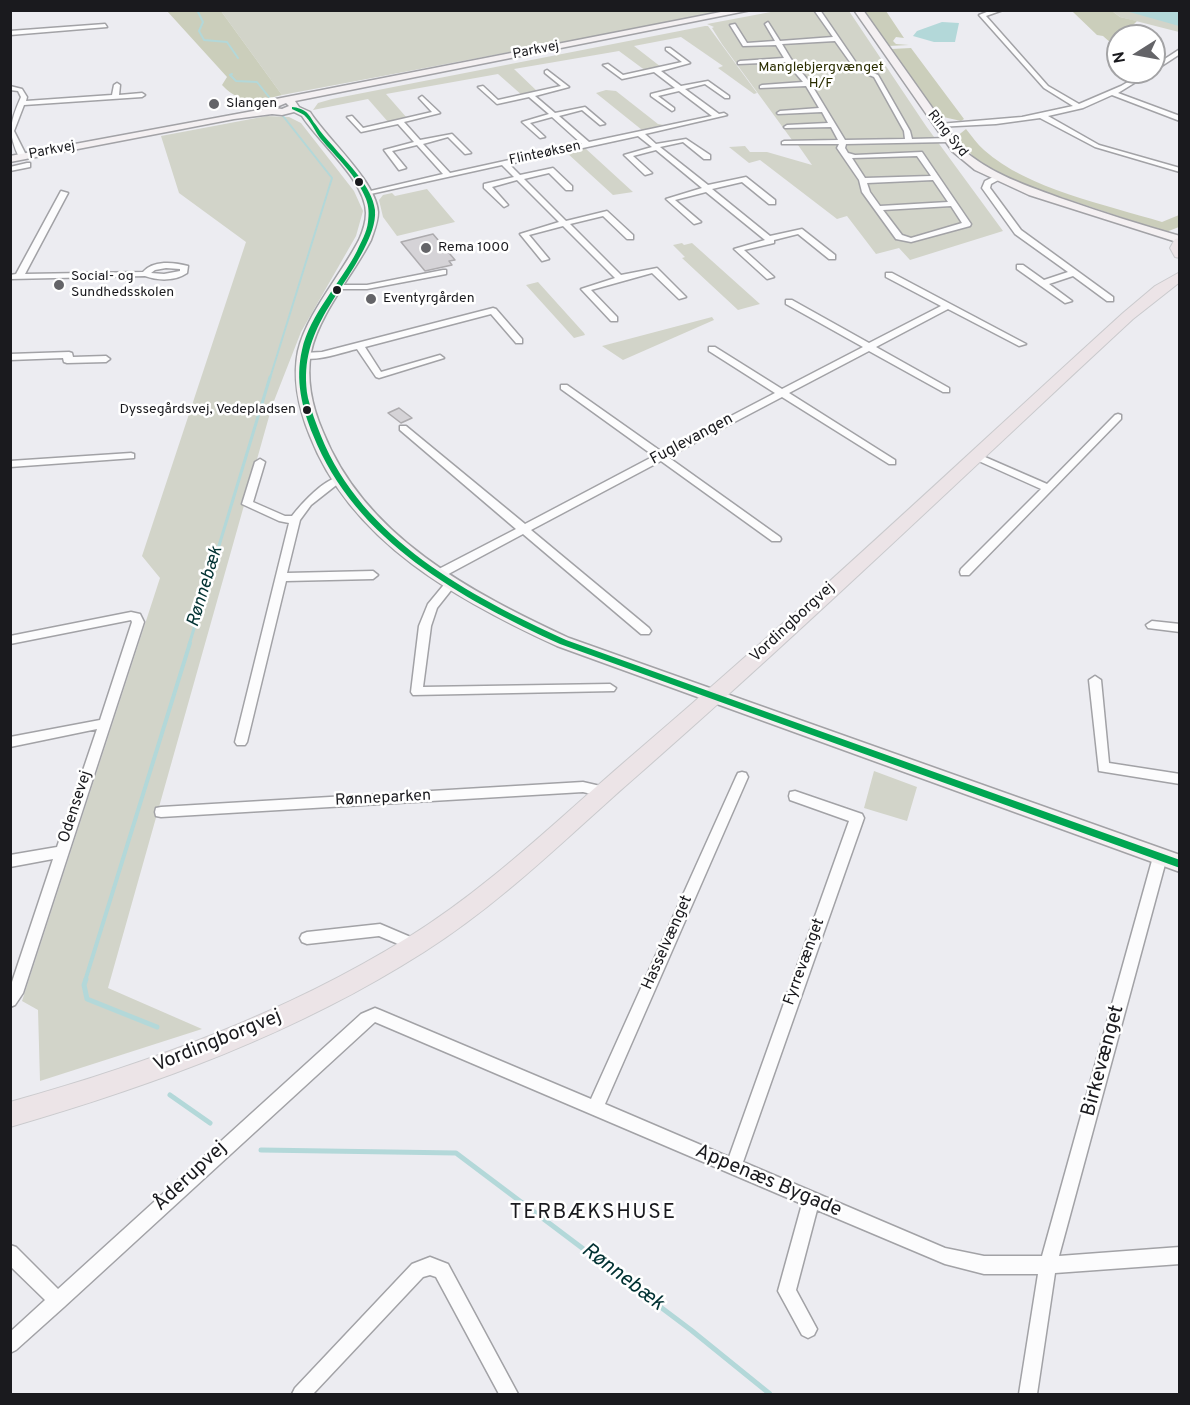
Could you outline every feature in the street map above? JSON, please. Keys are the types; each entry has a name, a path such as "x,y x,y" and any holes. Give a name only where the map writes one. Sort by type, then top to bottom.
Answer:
{"main road":[{"name":"Vordingborgvej","path":"1160,289 1179,264"},
{"name":"Vordingborgvej","path":"10,1115 141,1074 254,1030 311,1002 415,945 468,909 516,873 604,792 715,698 768,646 975,456 1160,289 1179,276"}],"street":[{"name":"Parkvej","path":"10,159 25,161 270,109 273,103 291,106 325,92 747,10"},
{"path":"817,10 857,68 876,76 907,131 909,141"},
{"path":"1000,10 982,15 1046,87 1061,98 1081,107"},
{"name":"Ring Syd","path":"858,11 948,140 962,156 998,178 1179,246"},
{"path":"78,28 80,19"},
{"path":"60,29 63,20"},
{"path":"10,33 106,24 103,35"},
{"path":"768,24 843,142"},
{"path":"733,25 745,45 836,39"},
{"path":"606,65 622,77 687,63 668,49"},
{"path":"740,63 789,60"},
{"path":"656,70 680,88"},
{"path":"481,87 497,102 566,87 548,72"},
{"path":"672,109 653,95 706,82 727,97"},
{"path":"762,87 808,84"},
{"path":"939,126 1002,122 1042,116 1081,107 1115,94 1130,84"},
{"path":"115,97 117,85"},
{"path":"10,88 23,93 11,131 25,161 10,169"},
{"name":"Flinteøksen","path":"366,193 720,116 680,88"},
{"path":"1115,94 1179,118"},
{"path":"21,103 142,95"},
{"path":"532,96 588,145"},
{"path":"350,117 361,130 437,113 422,98"},
{"path":"291,106 310,121 366,193 372,212 371,225 366,239 316,321 303,356 303,386 310,419 324,452 339,479 378,526 436,575 526,626 563,642 1179,864"},
{"path":"542,137 525,122 583,108 602,124"},
{"path":"780,113 822,110"},
{"path":"1042,116 1097,146 1179,170"},
{"path":"400,122 448,176"},
{"path":"788,127 831,124"},
{"path":"639,134 769,239"},
{"path":"402,168 388,150 450,135 467,153"},
{"path":"648,173 628,155 684,140 707,157"},
{"path":"784,143 948,140"},
{"path":"843,142 841,148 863,180 866,192 899,237 911,240 967,224 919,154 855,157 846,155"},
{"path":"504,163 619,278"},
{"path":"504,205 487,186 550,170 569,188"},
{"path":"863,180 936,178"},
{"path":"998,178 988,183 986,188 1018,232 1110,299"},
{"path":"697,222 670,199 743,179 772,202"},
{"path":"20,275 69,193"},
{"path":"878,208 954,204"},
{"path":"545,259 524,234 604,213 630,237"},
{"path":"769,239 799,231 832,256"},
{"path":"769,239 771,241 738,249 770,277"},
{"path":"1020,267 1068,301"},
{"path":"614,319 585,289 654,270 682,297"},
{"path":"20,275 147,272"},
{"path":"336,287 367,286 443,272"},
{"path":"1042,283 1075,273"},
{"path":"890,275 1022,344"},
{"path":"789,302 946,390"},
{"name":"Fuglevangen","path":"436,575 947,306"},
{"path":"303,356 322,355 493,311 519,341"},
{"path":"359,345 379,375 440,358"},
{"path":"712,349 892,462"},
{"path":"10,357 105,359"},
{"path":"10,362 68,358"},
{"path":"564,387 776,538"},
{"path":"965,572 1118,417"},
{"path":"403,428 645,631"},
{"path":"10,464 131,456"},
{"path":"975,456 1048,488"},
{"path":"260,462 247,504 283,519 295,520"},
{"path":"241,742 295,520 307,502 339,479"},
{"path":"280,577 373,575"},
{"path":"451,584 432,607 425,626 417,692 610,688"},
{"name":"Odensevej","path":"10,640 132,616 136,617 138,622 16,993 10,1000"},
{"path":"1152,625 1179,628"},
{"path":"1095,680 1103,767 1179,779"},
{"path":"10,742 103,724"},
{"name":"Hasselvænget","path":"595,1108 742,777"},
{"name":"Rønneparken","path":"161,812 583,787 604,792"},
{"name":"Fyrrevænget","path":"732,1167 857,818 795,796"},
{"path":"10,861 61,852"},
{"name":"Birkevænget","path":"1028,1395 1048,1265 1160,857"},
{"path":"308,938 380,930 415,945"},
{"name":"Appenæs Bygade","path":"375,1015 945,1256 984,1265 1048,1265 1179,1255"},
{"name":"Åderupvej","path":"10,1344 357,1027 375,1015"},
{"path":"808,1329 787,1291 811,1201"},
{"path":"10,1253 58,1301"},
{"path":"301,1395 418,1270 430,1266 442,1270 509,1395"}],"green space":[{"path":"167,11 221,11 282,95 250,100 236,96 229,91 222,85 227,77"},
{"path":"221,11 727,11 282,95"},
{"name":"Manglebjergvænget H/F","path":"776,11 849,11 926,126 1003,231 910,260 899,248 876,254 847,216 837,219 760,160 749,163 729,147 745,146 750,152 767,152 812,165 722,44 712,28 714,27 707,24"},
{"path":"862,11 886,11 904,38 896,37 893,41 896,44 909,45 888,46"},
{"path":"1112,11 1179,11 1179,32 1166,29 1166,24 1148,24 1120,17"},
{"path":"1112,11 1120,17 1137,21 1134,24 1106,24 1106,39 1097,35 1073,12"},
{"path":"708,26 757,93 754,94 718,68 723,66 681,37 634,46 661,67 646,71 619,51 514,69 538,92 523,96 498,74 386,94 407,118 389,123 368,99 313,110 318,103 332,99"},
{"path":"911,48 964,119 961,121 939,116 891,49"},
{"path":"606,90 616,91 658,124 664,125 642,130 596,93"},
{"path":"267,116 289,117 301,123 354,191 363,211 356,236 301,332 272,406 108,988 202,1029 40,1081 38,1010 22,1001 160,578 142,556 246,242 179,193 161,136"},
{"path":"966,129 984,150 1002,164 1022,175 1068,194 1162,222 1179,215 1179,227 1166,232 1010,180 978,162 956,137"},
{"path":"585,148 633,192 613,195 567,153"},
{"path":"427,189 455,222 397,236 383,217 379,200 383,195 392,193 395,196"},
{"path":"682,243 684,245 692,243 760,304 738,310 682,258 685,257 673,245"},
{"path":"538,282 585,335 574,338 526,285"},
{"path":"712,317 714,320 623,360 602,346"},
{"path":"874,771 917,787 907,821 864,808"}],"water":[{"path":"1126,11 1179,11 1179,26"},
{"path":"942,22 959,23 955,42 934,42 913,36 917,31"}],"building":[{"name":"Rema 1000","path":"433,234 455,260 449,261 452,265 425,271 401,242"},
{"path":"399,408 412,418 401,423 388,413"}],"waterway":[{"name":"Rønnebæk","path":"197,10 203,22 199,31 204,40 227,42 238,58"},
{"name":"Rønnebæk","path":"232,74 230,75 236,81 257,82 269,97"},
{"name":"Rønnebæk","path":"270,378 332,178 283,116"},
{"name":"Rønnebæk","path":"189,645 270,377"},
{"name":"Rønnebæk","path":"85,981 190,643"},
{"name":"Rønnebæk","path":"86,979 84,985 87,999 157,1027"},
{"name":"Rønnebæk","path":"170,1095 210,1123"},
{"name":"Rønnebæk","path":"261,1150 456,1153 691,1330 770,1394"}],"transit line":[{"path":"294,108 306,114 322,137 354,174 369,199 372,211 371,224 357,257 314,326 308,340 303,359 302,378 309,416 325,456 348,493 377,525 411,555 486,604 563,642 1180,864"}],"place":[{"name":"Slangen","path":"214,104"},
{"name":"Rema 1000","path":"426,248"},
{"name":"Social- og Sundhedsskolen","path":"59,285"},
{"name":"Eventyrgården","path":"371,299"},
{"name":"Dyssegårdsvej, Vedepladsen","path":"307,410"}],"district":[{"name":"TERBÆKSHUSE","path":"593,1214"}]}
